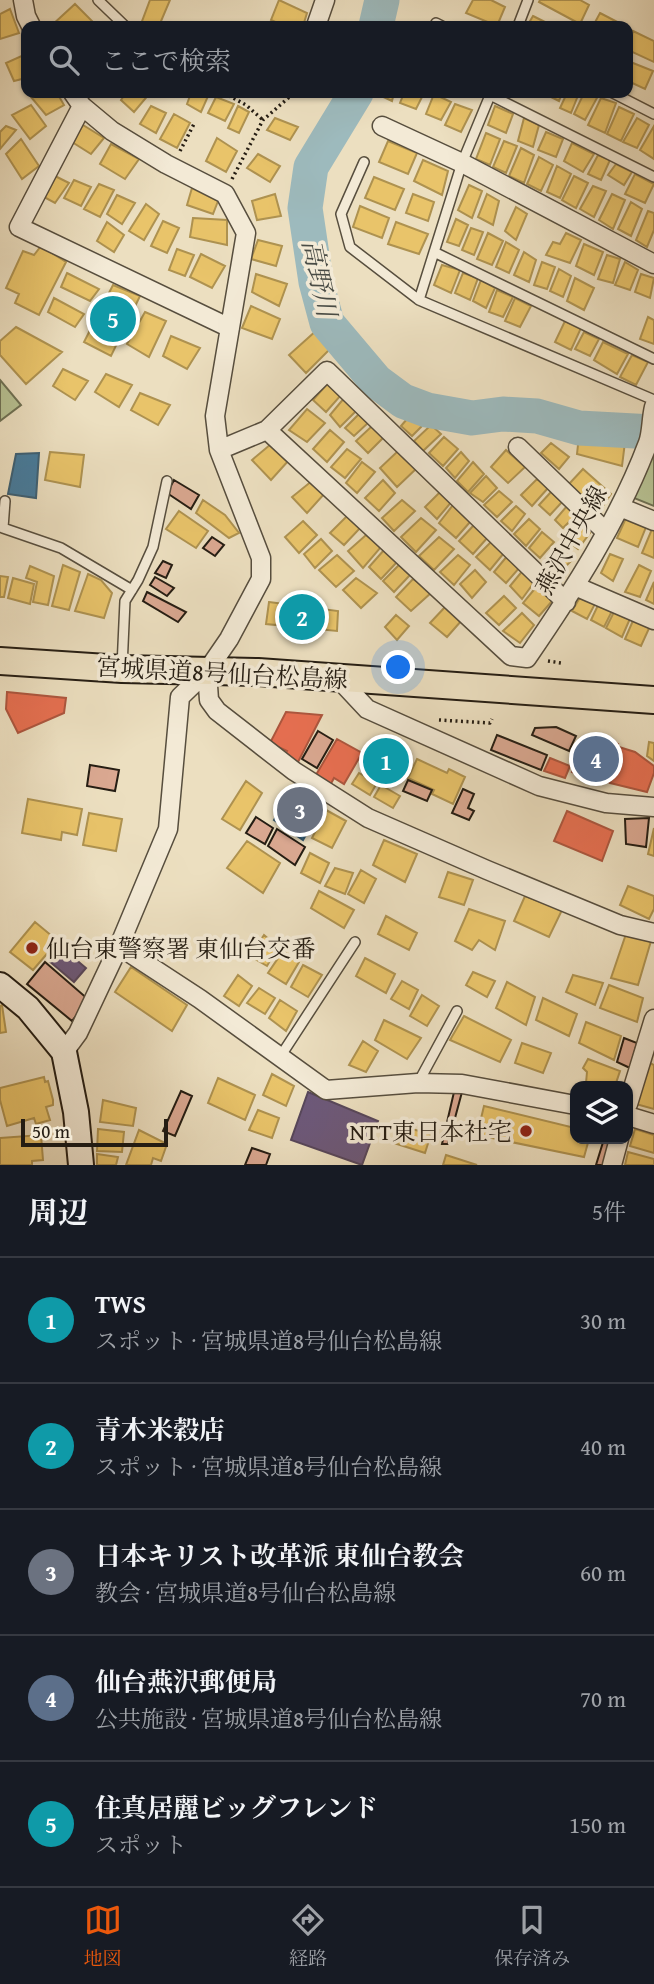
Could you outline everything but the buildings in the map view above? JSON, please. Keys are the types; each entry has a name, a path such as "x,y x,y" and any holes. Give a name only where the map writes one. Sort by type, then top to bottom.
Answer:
{"main road":[{"name":"宮城県道8号仙台松島線","path":"0,661 338,678 654,700"},
{"path":"0,985 28,1008 64,1052 76,1112 81,1165"}],"street":[{"path":"23,0 28,21"},
{"path":"318,21 325,0"},
{"path":"64,1052 78,1033 119,946 168,829 180,697 206,671 229,639 261,579 261,558 219,450 215,416 230,328 246,233 225,194 172,167 112,131 78,99 19,227 230,328"},
{"path":"382,126 462,163 654,264"},
{"path":"219,450 267,430 327,371 570,594 654,620"},
{"name":"燕沢中央線","path":"267,430 511,656 527,658 570,594 620,506 649,441 653,407"},
{"path":"518,447 606,532"},
{"path":"620,506 654,521"},
{"path":"206,671 209,700 217,711 294,771 368,818 620,925 654,933"},
{"path":"338,678 367,709 539,786 606,803 654,807"},
{"path":"119,946 200,999 326,1090 418,1083 463,1084 570,1104"},
{"path":"633,1088 654,1019"},
{"path":"633,1118 654,1124"},
{"path":"612,1165 618,1144"}],"lane":[{"path":"97,0 120,21"},
{"path":"519,21 528,0"},
{"path":"419,300 462,163 488,98"},
{"path":"498,98 654,177"},
{"path":"622,98 652,113 654,102"},
{"path":"364,162 341,215 350,247 419,300 653,407"},
{"path":"434,251 654,359"},
{"path":"122,669 125,601 153,547 167,481"},
{"path":"5,501 3,528 61,548 132,590"},
{"path":"280,1057 355,942"},
{"path":"418,1083 457,1011"}],"path":[{"path":"234,98 263,120"},
{"path":"225,194 263,120 288,98"},
{"path":"172,167 195,122"},
{"path":"437,720 490,723 492,719"}],"green space":[{"path":"0,380 21,405 0,421"},
{"path":"654,449 654,506 634,498"}],"waterway":[{"name":"高野川","path":"377,21 382,0"},
{"name":"高野川","path":"353,98 311,167 305,208 316,282 327,323 376,381 403,401 427,410 472,418 503,414 537,416 579,428 654,432"}],"place":[{"name":"住真居麗ビッグフレンド","path":"113,319"},
{"name":"青木米穀店","path":"302,617"},
{"name":"仙台燕沢郵便局","path":"596,759"},
{"name":"TWS","path":"386,761"},
{"name":"日本キリスト改革派 東仙台教会","path":"300,810"},
{"name":"仙台東警察署 東仙台交番","path":"32,948"},
{"name":"NTT東日本社宅","path":"526,1131"}]}
